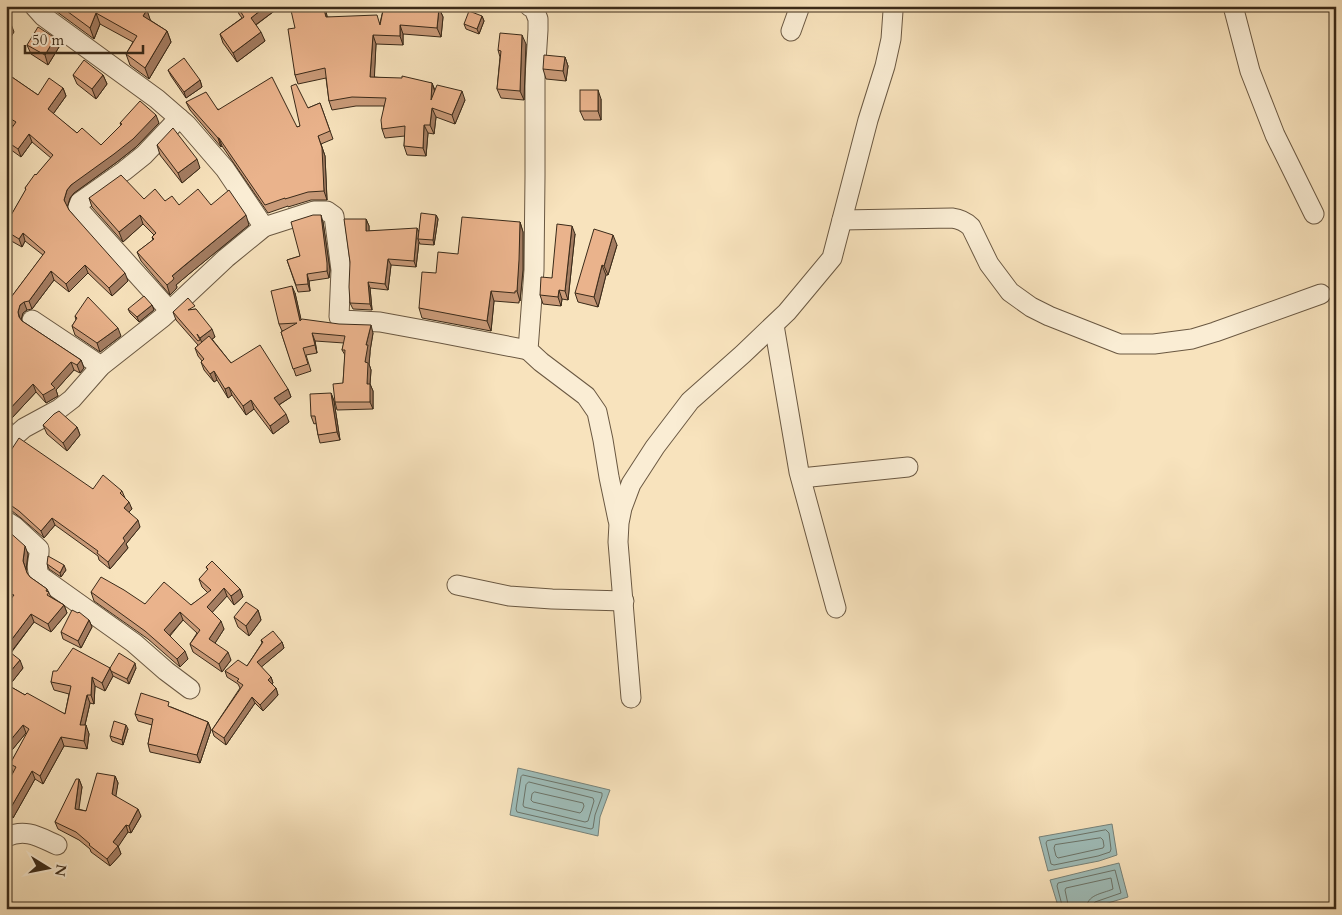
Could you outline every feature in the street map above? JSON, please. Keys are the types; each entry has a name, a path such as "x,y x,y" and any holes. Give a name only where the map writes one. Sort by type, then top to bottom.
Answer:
{"street":[{"path":"34,6 43,16 158,98 187,125 224,169 264,227"},
{"path":"528,350 534,270 535,77 538,30 538,19 534,9 529,6"},
{"path":"791,31 800,6"},
{"path":"631,698 618,542 622,508 631,484 655,447 690,401 787,312 829,262 834,253 868,120 885,66 892,30 892,6"},
{"path":"1233,6 1250,70 1275,135 1314,214"},
{"path":"170,311 78,207 80,202 144,155 178,118"},
{"path":"6,444 24,428 59,410 101,366 170,311 226,258 264,227 314,211 328,211 334,216 341,270 339,316 342,320 388,324 440,332 528,350 586,396 597,412 619,523"},
{"path":"842,220 960,219 971,226 989,264 1010,292 1031,307 1049,316 1120,344 1154,344 1192,339 1321,294"},
{"path":"32,320 101,366"},
{"path":"774,325 801,478 836,608"},
{"path":"801,478 908,467"},
{"path":"6,522 14,526 39,549 36,570 40,576 134,643 166,672 190,689"},
{"path":"457,585 508,596 624,601"},
{"path":"6,838 22,832 36,835 57,845"}],"water":[{"path":"518,768 610,790 600,817 598,836 510,815"},
{"path":"1112,824 1117,855 1099,861 1048,871 1039,837"},
{"path":"1119,863 1128,897 1088,909 1059,909 1050,880"}],"building":[{"path":"60,6 140,6 147,10 143,16 167,31 145,68 126,54 137,36 96,13 90,28"},
{"path":"237,6 266,6 251,18 261,32 233,53 220,34 244,17"},
{"path":"290,6 323,6 326,17 377,15 380,25 384,6 427,6 439,8 437,28 400,25 400,36 373,35 370,77 402,78 402,76 432,83 431,100 437,85 462,91 452,115 432,108 430,125 424,125 423,148 404,146 405,126 382,129 381,120 386,98 352,97 329,101 325,68 295,75 288,29 295,28"},
{"path":"469,11 482,16 477,29 464,24"},
{"path":"6,21 11,24 6,32"},
{"path":"38,27 55,38 45,55 27,45"},
{"path":"500,33 522,35 520,91 497,89 501,51 498,50"},
{"path":"544,55 565,57 563,71 543,69"},
{"path":"184,58 200,80 184,92 168,70"},
{"path":"84,60 103,75 92,89 73,75"},
{"path":"6,73 38,95 49,78 63,88 48,109 77,133 82,128 101,145 122,124 120,123 140,101 156,115 133,139 71,185 67,190 64,200 69,210 125,273 109,288 85,265 66,284 51,271 29,301 20,305 18,312 22,321 81,360 77,365 71,362 51,384 55,388 43,395 33,384 6,413 6,304 45,252 23,233 19,239 6,231 6,224 25,188 53,155 29,134 18,149 6,141 6,136 16,122 6,116"},
{"path":"272,77 297,127 300,126 291,86 296,84 308,108 320,103 330,131 318,136 322,148 324,191 308,192 265,205 219,138 186,102 206,92 218,110"},
{"path":"580,90 598,90 598,111 580,111"},
{"path":"173,128 197,159 178,173 157,145"},
{"path":"121,175 144,199 155,189 165,201 172,196 179,205 198,189 211,205 229,190 246,215 172,276 173,280 167,285 137,252 154,239 152,237 156,233 140,215 119,232 89,198"},
{"path":"421,213 436,215 433,240 418,239"},
{"path":"313,215 321,215 327,271 307,274 308,284 296,285 287,260 300,256 291,222"},
{"path":"462,217 520,222 517,291 515,293 491,291 487,321 419,308 422,272 436,273 438,252 458,254"},
{"path":"344,219 366,219 366,231 417,228 414,261 388,259 385,284 368,282 370,304 350,303 350,262"},
{"path":"557,224 572,226 565,291 559,290 558,297 540,295 541,277 552,278"},
{"path":"594,229 613,235 604,266 602,265 594,297 575,293"},
{"path":"292,286 300,321 302,319 339,324 371,325 366,345 368,345 365,362 368,363 367,384 370,384 370,402 335,402 333,384 343,383 345,350 342,350 345,336 312,333 315,345 303,348 308,364 293,369 281,332 297,323 279,324 271,291"},
{"path":"144,296 152,305 137,317 128,309"},
{"path":"88,297 118,328 97,343 72,326 77,318 75,316"},
{"path":"188,298 195,306 188,310 196,309 212,329 200,338 197,334 200,340 198,341 173,312"},
{"path":"209,336 231,363 260,345 288,389 274,398 286,414 270,426 251,400 243,406 229,387 225,389 214,371 210,374 201,362 204,359 195,348"},
{"path":"331,393 337,432 318,435 315,416 311,416 310,394"},
{"path":"59,411 77,427 63,443 43,425"},
{"path":"19,438 93,489 103,475 122,491 120,493 129,502 124,508 138,520 123,538 125,541 108,562 97,553 98,551 52,518 41,531 19,511 6,504 6,458"},
{"path":"6,529 25,546 23,561 30,577 47,589 46,591 49,592 47,595 64,605 48,624 31,614 6,647 6,605 14,595 6,593"},
{"path":"48,556 64,565 60,573 47,564"},
{"path":"212,561 240,589 231,596 224,588 207,607 221,621 209,639 228,652 219,664 190,644 200,630 180,612 164,630 185,651 177,659 145,631 91,592 101,577 145,604 164,582 191,605 211,590 199,579"},
{"path":"246,602 258,610 246,626 234,617"},
{"path":"72,610 79,612 89,620 78,641 61,632"},
{"path":"273,631 282,642 257,662 271,677 268,680 276,688 260,705 252,697 224,738 212,730 243,685 237,681 239,679 225,671 238,660 247,666 263,642 261,640"},
{"path":"73,648 110,668 102,683 92,677 91,695 87,695 80,725 86,725 84,741 61,737 40,776 32,771 10,809 6,808 6,786 16,767 10,764 29,729 23,725 9,742 6,740 6,684 65,714 71,686 51,682 53,671 57,671"},
{"path":"6,649 20,660 9,673 6,673"},
{"path":"119,653 135,663 127,679 111,671 110,668"},
{"path":"141,693 169,702 168,706 208,722 197,755 148,744 153,719 135,714"},
{"path":"114,721 126,725 122,740 110,736"},
{"path":"97,773 115,776 112,794 138,809 129,826 126,825 113,842 118,846 107,859 76,832 55,822 76,779 79,779 75,809 86,811"}]}
